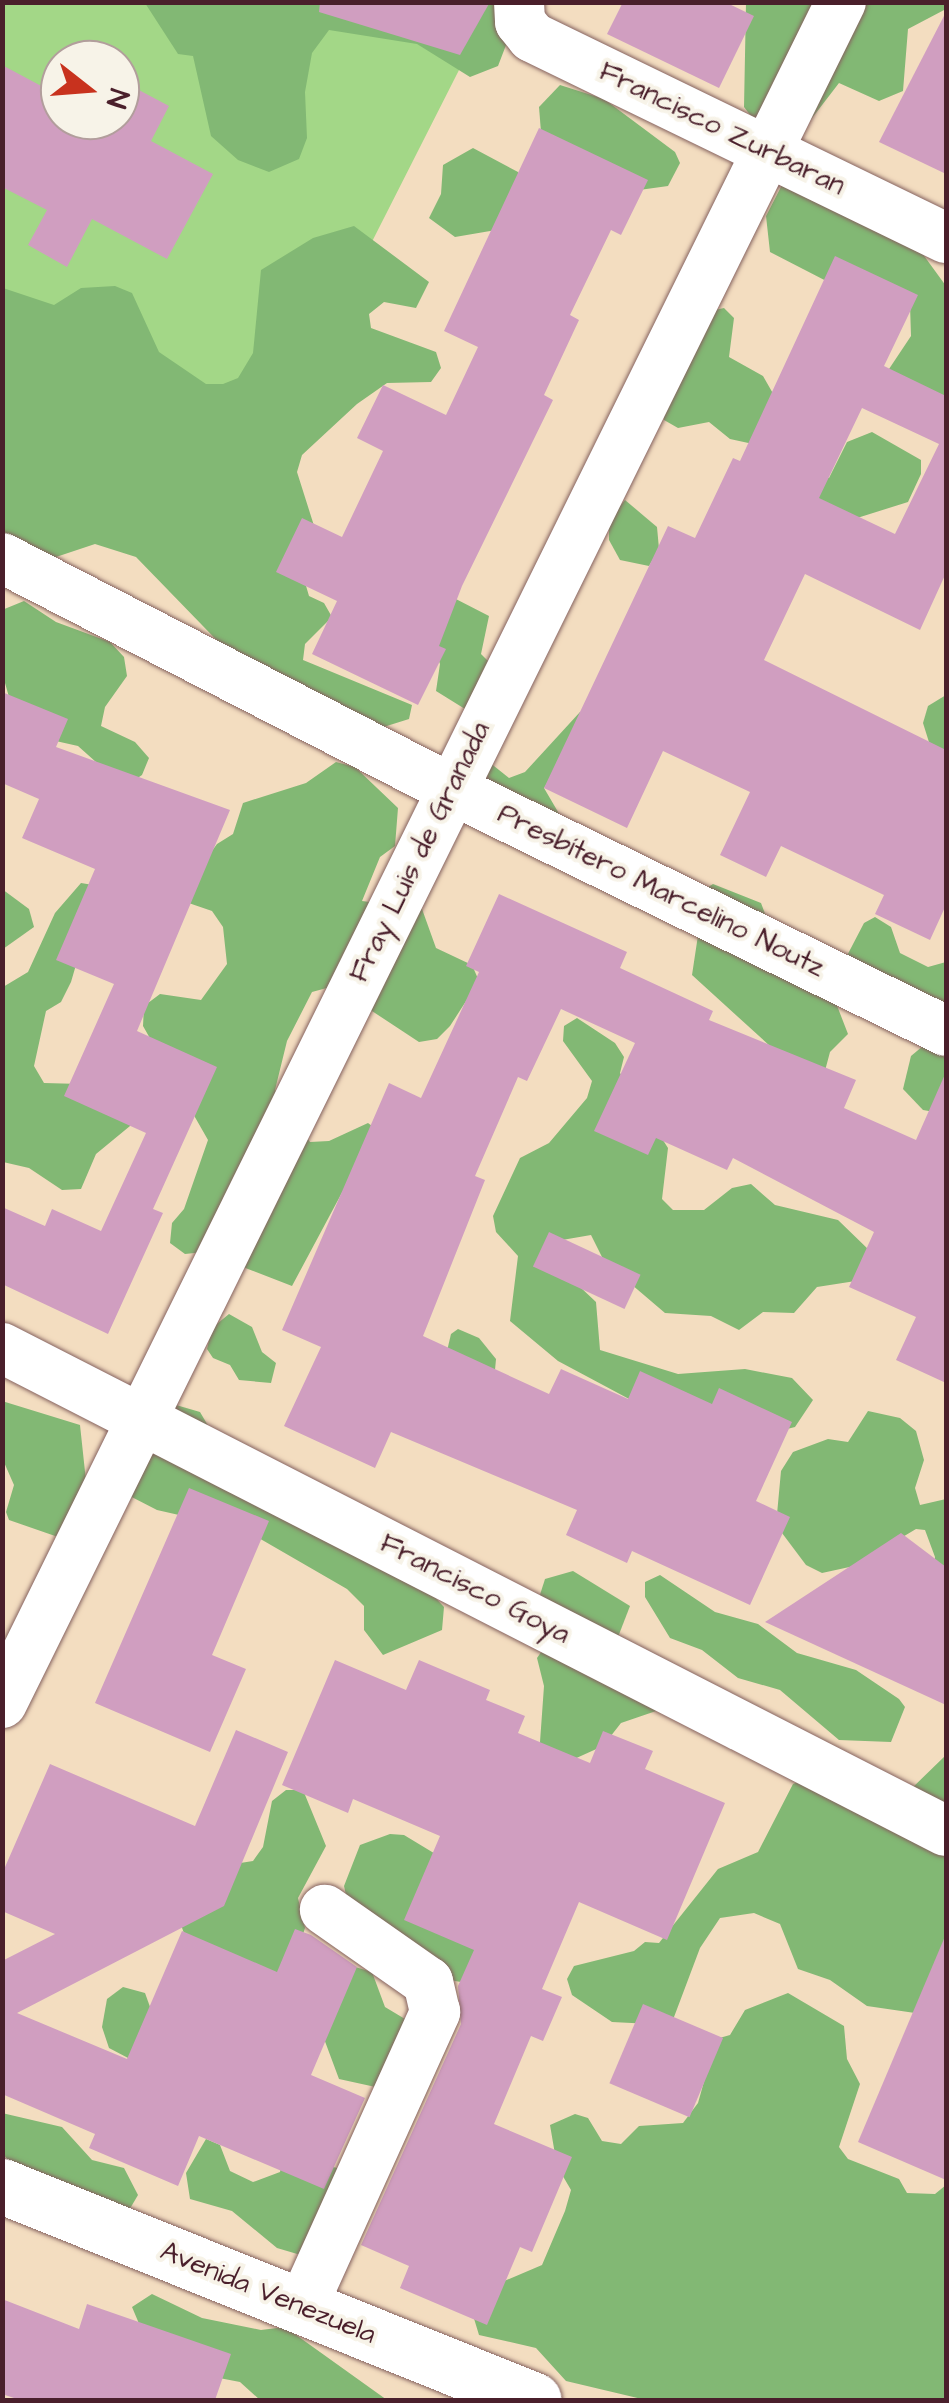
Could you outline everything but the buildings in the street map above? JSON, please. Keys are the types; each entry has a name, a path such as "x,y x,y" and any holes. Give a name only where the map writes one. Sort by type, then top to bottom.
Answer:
{"main road":[{"name":"Avenida Venezuela","path":"2,2186 534,2400"}],"street":[{"name":"Francisco Zurbaran","path":"519,2 520,22 532,37 946,238"},
{"name":"Fray Luis de Granada","path":"2,1703 139,1417 841,2"},
{"name":"Presbítero Marcelino Noutz","path":"2,558 451,788 946,1031"},
{"name":"Francisco Goya","path":"2,1348 946,1831"},
{"path":"302,2307 435,2012 428,1982 325,1910"}],"green space":[{"path":"2,3 493,3 202,577 3,474"},
{"path":"145,3 504,3 513,27 498,66 470,77 417,44 329,30 312,53 305,92 307,138 299,159 269,172 238,160 211,136 193,56 178,54"},
{"path":"746,3 946,3 946,9 908,29 903,91 879,101 839,83 799,135 754,120 744,107"},
{"path":"560,85 604,99 675,152 680,163 668,186 632,191 541,132 539,107"},
{"path":"473,148 518,172 526,193 496,230 455,237 429,218 441,194 443,165"},
{"path":"783,183 914,242 946,286 946,407 887,372 911,336 910,304 836,286 770,252 766,216"},
{"path":"354,226 429,282 416,308 384,302 369,314 371,328 436,352 441,368 431,382 387,383 357,404 302,455 297,472 316,532 304,579 309,596 324,603 332,617 305,644 303,660 412,705 409,719 374,730 234,658 136,557 95,544 41,562 3,550 3,288 54,305 81,288 115,286 132,293 159,352 206,384 223,384 238,378 253,353 261,270 313,238"},
{"path":"724,308 734,318 729,357 763,376 775,397 753,444 730,439 709,422 678,428 664,420 660,397 715,310"},
{"path":"872,432 921,460 921,474 908,502 838,524 800,474 829,478 847,442"},
{"path":"625,500 657,527 659,549 649,566 620,560 609,540 609,520"},
{"path":"450,596 489,616 481,654 498,671 465,709 436,691 440,664 433,644"},
{"path":"24,601 56,622 110,642 124,657 127,676 105,707 101,726 135,742 149,758 142,775 124,787 78,746 38,737 13,711 3,676 2,610"},
{"path":"946,695 946,766 933,755 923,723 928,706"},
{"path":"580,712 592,715 544,788 561,817 531,834 476,768 489,762 509,778 525,772"},
{"path":"336,762 355,767 398,808 395,846 380,857 362,901 422,909 436,948 472,965 479,981 450,1026 437,1039 419,1042 334,986 312,992 287,1041 275,1090 310,1142 329,1141 368,1123 376,1129 292,1286 204,1252 185,1254 170,1243 172,1223 184,1209 208,1140 143,1026 144,1006 160,994 201,1000 227,964 223,927 212,911 177,899 217,844 233,834 243,803 306,783"},
{"path":"81,883 99,886 71,982 61,1002 46,1011 34,1066 44,1083 81,1084 135,1107 130,1126 96,1154 81,1189 62,1190 29,1168 3,1162 3,987 28,972 55,913"},
{"path":"713,884 761,903 769,924 836,1003 848,1034 830,1052 822,1082 771,1047 692,975 705,889"},
{"path":"2,889 29,909 34,927 3,949"},
{"path":"875,917 891,927 900,953 928,967 946,962 946,1015 839,971 864,923"},
{"path":"577,1018 615,1043 624,1057 620,1073 668,1148 662,1199 673,1210 704,1210 732,1188 751,1184 775,1205 838,1220 870,1251 862,1280 817,1287 794,1313 763,1312 739,1330 711,1316 665,1313 604,1261 591,1235 562,1240 561,1269 596,1302 600,1350 678,1374 745,1369 792,1378 813,1400 795,1427 779,1431 631,1400 558,1361 510,1321 518,1256 496,1232 493,1216 520,1158 549,1143 587,1098 592,1081 563,1041 564,1026"},
{"path":"923,1046 946,1051 946,1114 923,1110 903,1089 911,1056"},
{"path":"229,1314 252,1327 262,1352 276,1363 271,1383 239,1380 230,1365 213,1358 207,1349 212,1328"},
{"path":"458,1329 479,1338 496,1359 494,1381 443,1368 451,1334"},
{"path":"2,1401 80,1425 86,1481 58,1537 9,1520 6,1512 14,1485 3,1460"},
{"path":"176,1405 200,1412 210,1429 430,1592 444,1607 442,1630 383,1655 364,1630 364,1606 347,1589 245,1530 157,1510 120,1491"},
{"path":"868,1411 900,1418 916,1431 924,1460 915,1488 920,1505 946,1499 946,1637 932,1584 935,1557 925,1530 916,1529 854,1566 822,1573 806,1565 776,1525 781,1471 793,1452 828,1439 848,1442"},
{"path":"573,1571 630,1606 618,1637 538,1601 545,1579"},
{"path":"660,1575 715,1612 758,1624 797,1653 856,1670 899,1699 905,1707 891,1742 839,1740 780,1690 738,1678 702,1650 670,1638 645,1597 645,1582"},
{"path":"546,1645 659,1710 621,1723 603,1746 572,1760 461,1982 449,1980 348,1904 344,1886 360,1845 390,1834 404,1835 442,1858 539,1756 544,1686 537,1658"},
{"path":"946,1755 946,2002 940,1997 915,2013 867,2006 830,1980 798,1969 780,1924 754,1913 720,1918 700,1948 671,2025 612,2022 572,1995 567,1979 574,1966 634,1951 645,1942 659,1943 718,1869 758,1852 793,1784 810,1777 910,1790"},
{"path":"286,1790 303,1790 326,1846 298,1898 305,1928 285,1989 189,1947 181,1925 234,1864 253,1861 263,1847 272,1801"},
{"path":"352,1966 372,1972 385,2007 405,2019 380,2088 339,2079 323,2036"},
{"path":"123,1987 145,1993 154,2018 130,2059 109,2048 102,2027 107,1999"},
{"path":"788,1993 844,2026 847,2059 860,2084 839,2147 848,2159 899,2179 907,2193 935,2194 946,2185 946,2400 646,2400 566,2381 536,2348 479,2335 472,2312 502,2282 542,2265 565,2211 571,2190 557,2166 550,2125 575,2114 588,2118 602,2141 621,2144 639,2126 683,2123 698,2103 716,2039 730,2035 745,2010"},
{"path":"2,2113 62,2127 92,2160 124,2168 138,2195 128,2212 34,2192 3,2154"},
{"path":"206,2139 220,2145 230,2171 253,2182 280,2172 283,2156 342,2169 304,2256 277,2248 232,2211 190,2199 186,2173"},
{"path":"152,2294 202,2318 261,2330 285,2327 387,2400 260,2400 240,2382 214,2377 140,2326 132,2307"}]}
